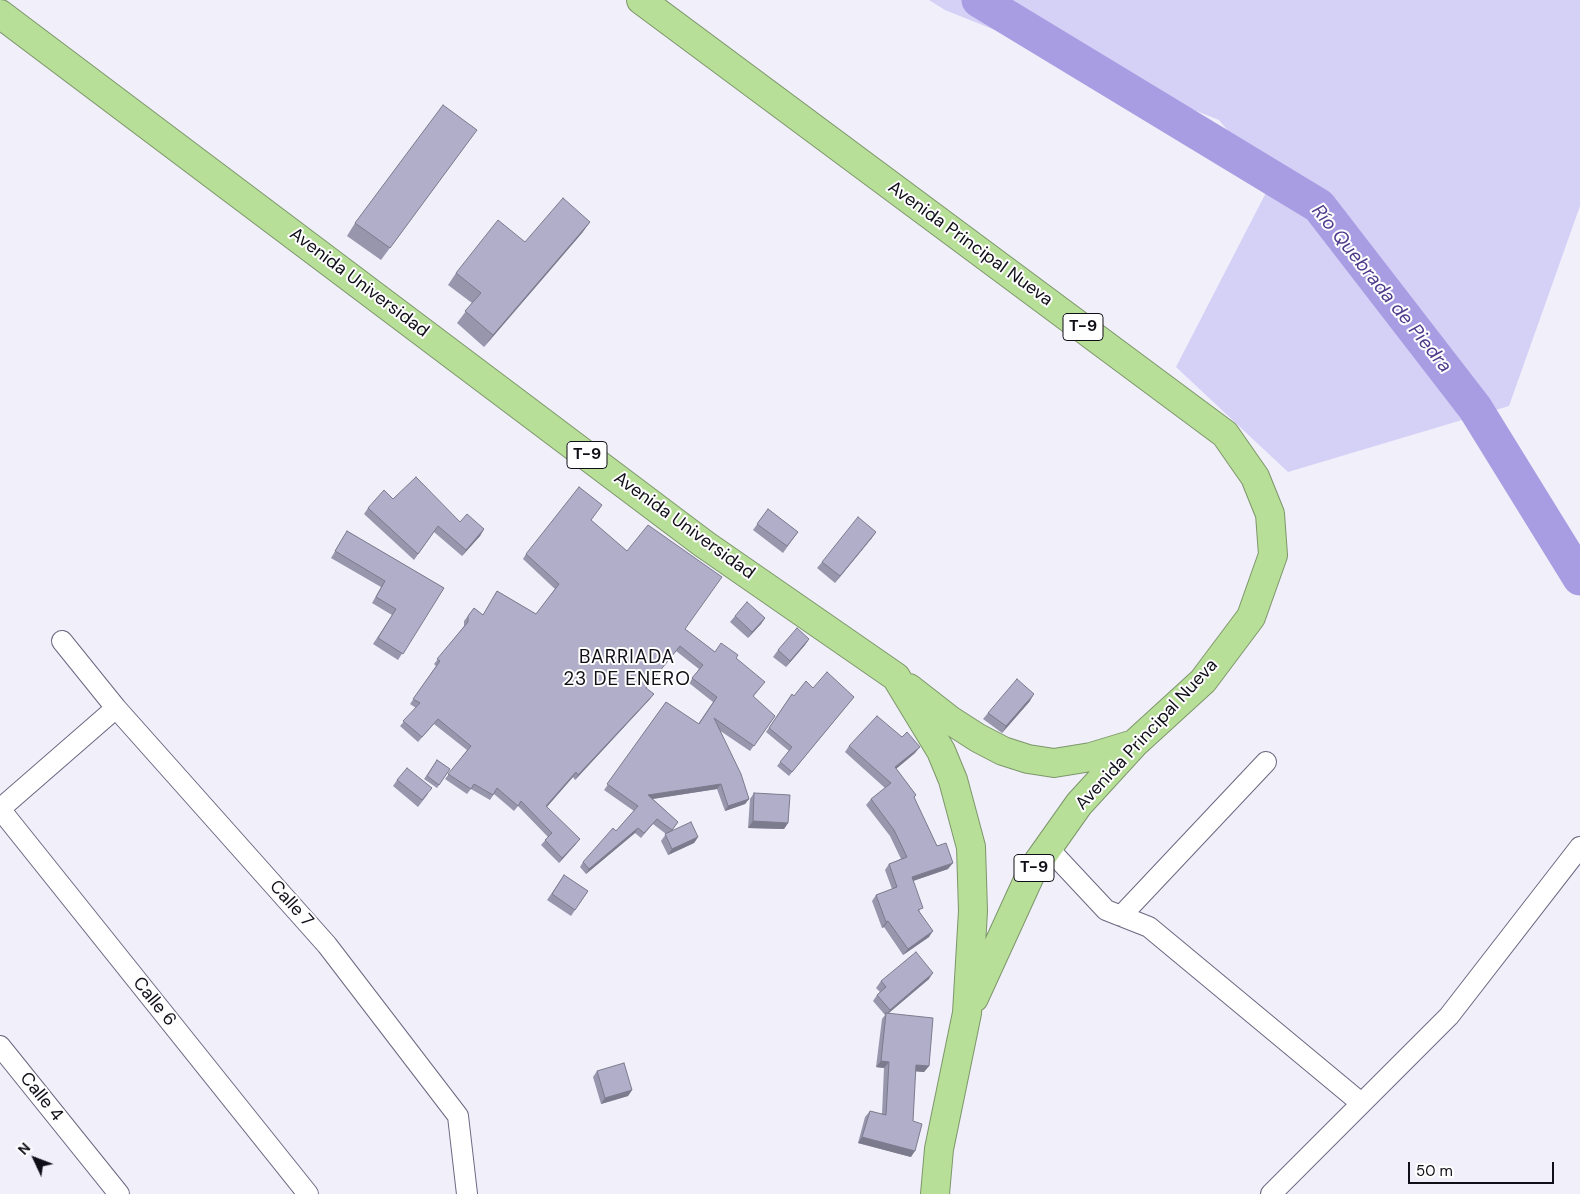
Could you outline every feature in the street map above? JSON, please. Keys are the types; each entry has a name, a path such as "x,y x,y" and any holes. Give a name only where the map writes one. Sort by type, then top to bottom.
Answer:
{"highway":[{"name":"Avenida Principal Nueva","path":"641,0 1225,434 1255,477 1270,514 1272,555 1251,617 1202,681 1134,744 1079,804 1033,869 967,1013"},
{"name":"Avenida Universidad","path":"0,14 704,544 896,677 941,751 953,780 971,847 973,910 967,1013"},
{"name":"T-9","path":"896,677 950,720 978,738 1003,751 1028,759 1054,763 1091,757 1134,744"},
{"name":"T-9","path":"935,1194 939,1149 967,1013"}],"street":[{"name":"Calle 7","path":"62,641 116,708 327,945 458,1116 467,1194"},
{"path":"0,809 116,708"},
{"path":"1122,916 1266,762"},
{"name":"Calle 6","path":"0,809 308,1194"},
{"path":"1270,1194 1449,1016 1580,847"},
{"path":"1048,848 1106,910 1149,927 1361,1103"},
{"name":"Calle 4","path":"0,1046 119,1194"}],"shaded area":[{"path":"929,0 1580,0 1580,206 1509,406 1288,472 1176,367 1271,183 1219,120 945,10"}],"building":[{"path":"443,105 477,130 390,248 355,223"},
{"path":"563,198 590,222 493,335 465,311 481,293 456,273 498,220 525,242"},
{"path":"416,477 460,522 467,514 484,529 466,550 438,526 418,554 368,508 384,490 393,499"},
{"path":"579,487 602,505 591,520 627,551 648,525 722,577 685,629 715,652 721,643 738,655 736,658 765,682 753,696 775,716 754,746 714,718 741,774 749,799 728,806 721,784 648,795 678,822 672,830 657,819 644,833 638,828 589,869 583,862 613,828 616,831 638,806 607,784 666,702 699,724 717,697 692,678 703,665 680,646 646,688 654,694 578,775 576,772 546,806 580,839 562,858 545,840 552,833 521,801 518,806 497,788 493,795 474,784 471,789 448,774 471,746 438,719 422,737 403,721 420,703 413,699 440,661 437,659 468,622 468,616 474,608 483,615 497,591 536,614 559,584 526,554"},
{"path":"768,509 798,532 787,546 757,524"},
{"path":"858,517 876,532 840,576 822,562"},
{"path":"347,531 444,588 403,654 378,638 396,609 376,597 385,581 335,551"},
{"path":"747,602 765,618 752,632 735,616"},
{"path":"797,628 809,639 790,661 778,650"},
{"path":"827,672 854,697 792,772 780,762 792,747 769,728 792,694 794,696 806,681 813,688"},
{"path":"1017,679 1034,694 1006,726 988,713"},
{"path":"877,716 902,737 907,732 920,747 895,767 916,795 914,797 937,846 946,843 953,863 912,877 923,908 918,910 933,931 908,949 888,921 886,922 876,895 897,887 889,864 907,857 894,830 871,799 891,783 849,746"},
{"path":"437,760 450,769 439,785 427,776"},
{"path":"407,768 432,788 422,800 397,780"},
{"path":"754,793 790,795 788,823 753,821"},
{"path":"691,822 698,837 672,849 665,834"},
{"path":"564,875 588,891 575,910 552,894"},
{"path":"916,952 933,973 890,1010 877,995 886,987 881,981"},
{"path":"886,1013 933,1018 929,1066 916,1065 913,1121 922,1124 915,1151 862,1137 870,1111 886,1115 889,1062 881,1061"},
{"path":"624,1063 632,1090 605,1098 597,1071"}],"waterway":[{"name":"Río Quebrada de Piedra","path":"979,0 1319,206 1475,408 1580,578"}],"district":[{"name":"BARRIADA 23 DE ENERO","path":"627,669"}]}
